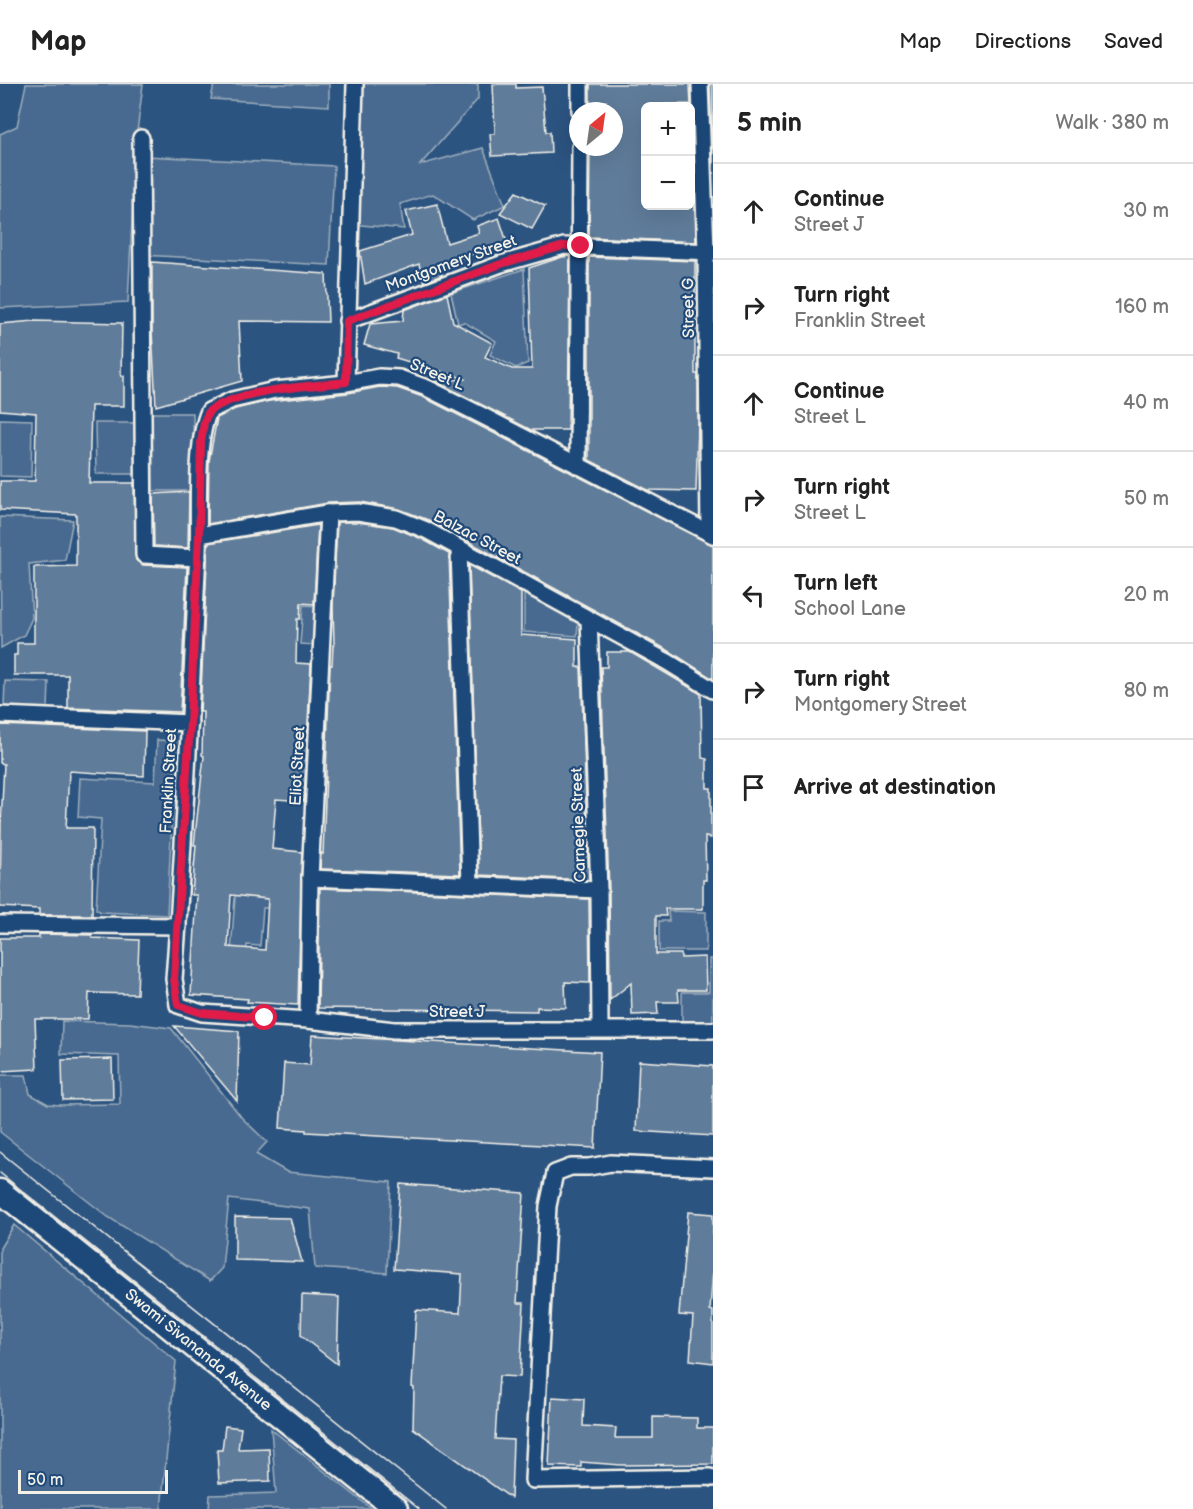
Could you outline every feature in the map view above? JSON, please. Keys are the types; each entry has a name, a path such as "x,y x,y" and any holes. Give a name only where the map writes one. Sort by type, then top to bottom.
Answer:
{"street":[{"path":"346,382 354,84"},
{"path":"580,84 580,102"},
{"name":"Street G","path":"700,84 710,252 711,533"},
{"path":"141,138 144,555 198,558"},
{"path":"578,466 580,156"},
{"name":"Montgomery Street","path":"347,321 501,264 564,246 710,252"},
{"name":"Street L","path":"199,535 201,443 204,422 209,411 232,400 275,390 379,376 399,378 427,388 711,533"},
{"name":"Balzac Street","path":"199,535 328,513 358,512 396,518 426,530 713,690"},
{"name":"Eliot Street","path":"308,1020 310,878 328,513"},
{"name":"Franklin Street","path":"199,535 174,979 178,1005 202,1013"},
{"path":"459,550 470,884"},
{"name":"Carnegie Street","path":"589,619 599,890 600,1029"},
{"path":"0,716 190,723"},
{"path":"310,878 599,890"},
{"path":"0,924 178,926"},
{"name":"Street J","path":"202,1013 308,1020 394,1030 713,1030"},
{"path":"713,1168 612,1163 590,1167 571,1167 555,1173 550,1188 533,1479 713,1478"},
{"name":"Swami Sivananda Avenue","path":"0,1191 396,1509"}],"shaded area":[{"path":"26,84 143,84 136,140 128,302 0,308 0,134 17,126"},
{"path":"214,84 329,84 329,106 211,99"},
{"path":"361,84 478,84 478,99 420,165 483,148 505,205 473,220 433,194 400,204 404,229 350,224"},
{"path":"146,156 334,166 329,265 141,255"},
{"path":"524,269 528,363 516,368 490,355 496,341 464,322 458,324 451,293"},
{"path":"152,413 193,413 194,491 153,491"},
{"path":"0,419 32,420 31,477 0,476"},
{"path":"95,423 135,423 135,474 96,474"},
{"path":"0,517 73,520 65,560 29,564 32,618 24,635 1,648"},
{"path":"524,592 578,623 577,636 524,632"},
{"path":"303,605 318,606 315,645 300,644"},
{"path":"5,681 49,682 48,708 4,707"},
{"path":"157,740 176,741 167,915 101,912 96,909 101,819 78,817 80,778 155,782"},
{"path":"252,829 247,897 271,899 270,908 263,908 260,946 247,945 246,952 231,951 237,870 194,866 196,848 230,850"},
{"path":"668,911 706,912 706,951 659,951 659,921 669,921"},
{"path":"709,959 713,959 713,1021 682,1022 682,992 709,992"},
{"path":"62,1021 130,1023 171,1028 242,1118 267,1142 256,1154 287,1172 391,1182 387,1273 315,1268 310,1209 229,1199 222,1268 210,1281 108,1217 0,1132 0,1075 26,1075 30,1094 48,1104 120,1104 119,1056 61,1054"},
{"path":"14,1225 176,1361 161,1509 0,1509 0,1248"},
{"path":"271,1429 372,1509 209,1509 210,1495 276,1493"}],"building":[{"path":"493,84 516,84 516,88 542,87 546,132 550,132 551,153 492,156 490,134 495,134"},
{"path":"590,84 690,84 691,102 641,102 641,210 695,210 695,206 696,242 589,237 590,156 623,156 623,102 590,102"},
{"path":"710,84 713,84 713,174"},
{"path":"516,192 545,206 532,229 500,213"},
{"path":"437,204 447,243 479,233 477,226 499,218 507,242 440,266 442,275 424,282 419,264 365,284 360,251 412,235 406,211"},
{"path":"570,256 568,430 531,430 435,381 466,379 396,358 397,354 364,345 370,324 403,321 404,310 447,294 453,322 492,343 485,357 512,369 532,369 529,268"},
{"path":"589,257 695,261 695,374 698,374 696,491 648,490 589,460"},
{"path":"152,262 326,274 328,322 239,321 242,381 156,406 152,331"},
{"path":"34,321 122,323 121,376 124,376 124,406 91,406 89,483 134,483 136,560 143,565 187,567 180,712 68,708 68,675 14,675 14,655 17,655 17,643 34,643 34,567 76,566 76,514 0,510 0,481 35,481 36,413 0,410 0,324"},
{"path":"380,387 397,388 423,397 713,545 713,679 671,652 431,521 399,509 360,502 328,503 208,524 209,461 217,418 235,409 269,401 348,393"},
{"path":"189,492 188,548 154,546 153,494"},
{"path":"337,522 393,527 449,554 460,874 320,869 321,853 323,854 330,665 332,665 334,645 333,605"},
{"path":"318,525 314,604 301,603 300,619 297,619 296,663 311,664 304,801 276,799 272,849 302,852 298,1005 191,995 197,895 192,895 196,845 194,845 204,756 202,755 203,712 200,712 208,543","holes":["231,895 268,899 265,950 228,947"]},
{"path":"469,565 521,593 521,635 577,639 577,667 581,667 589,880 479,875"},
{"path":"607,652 630,652 701,694 702,758 707,759 707,788 711,788 711,838 705,837 706,880 703,880 703,909 665,909 666,916 656,916 656,954 681,954 681,958 705,957 706,990 678,990 679,1002 657,1002 658,1014 632,1015 631,983 610,1000 609,890 601,667 607,667"},
{"path":"0,725 145,731 144,776 69,771 66,828 93,828 92,915 39,915 39,909 0,907 4,764 0,763"},
{"path":"320,888 589,899 590,983 565,982 566,1008 537,1007 537,1011 318,1008"},
{"path":"39,934 92,935 92,938 139,940 137,994 89,993 88,1019 35,1019 37,1069 0,1071 0,938 39,938"},
{"path":"174,1026 239,1031 237,1101"},
{"path":"312,1035 600,1052 595,1148 306,1132 306,1130 280,1128 284,1063 310,1065"},
{"path":"112,1059 113,1099 63,1100 62,1060"},
{"path":"639,1061 713,1066 713,1136 636,1131"},
{"path":"400,1184 524,1193 517,1303 524,1303 520,1377 499,1376 495,1439 513,1440 511,1498 413,1428 414,1388 412,1387 416,1310 460,1313 462,1274 394,1269"},
{"path":"688,1212 713,1214 710,1310 713,1311 713,1363 690,1360 693,1316 679,1315"},
{"path":"235,1217 290,1218 302,1262 235,1260"},
{"path":"302,1295 339,1297 337,1364 301,1336"},
{"path":"552,1397 584,1399 583,1426 616,1428 615,1438 653,1438 653,1417 697,1418 697,1428 713,1428 713,1464 621,1465 581,1462 581,1467 549,1466"},
{"path":"225,1426 241,1428 238,1449 269,1448 270,1481 219,1483 217,1450 222,1450"}],"tram line":[{"path":"0,1152 446,1509"},
{"path":"0,1173 419,1509"}],"route":[{"path":"265,1018 202,1013 178,1005 174,979 190,723 201,443 204,422 209,411 232,400 275,390 346,382 347,321 501,264 564,246 581,246"}]}
